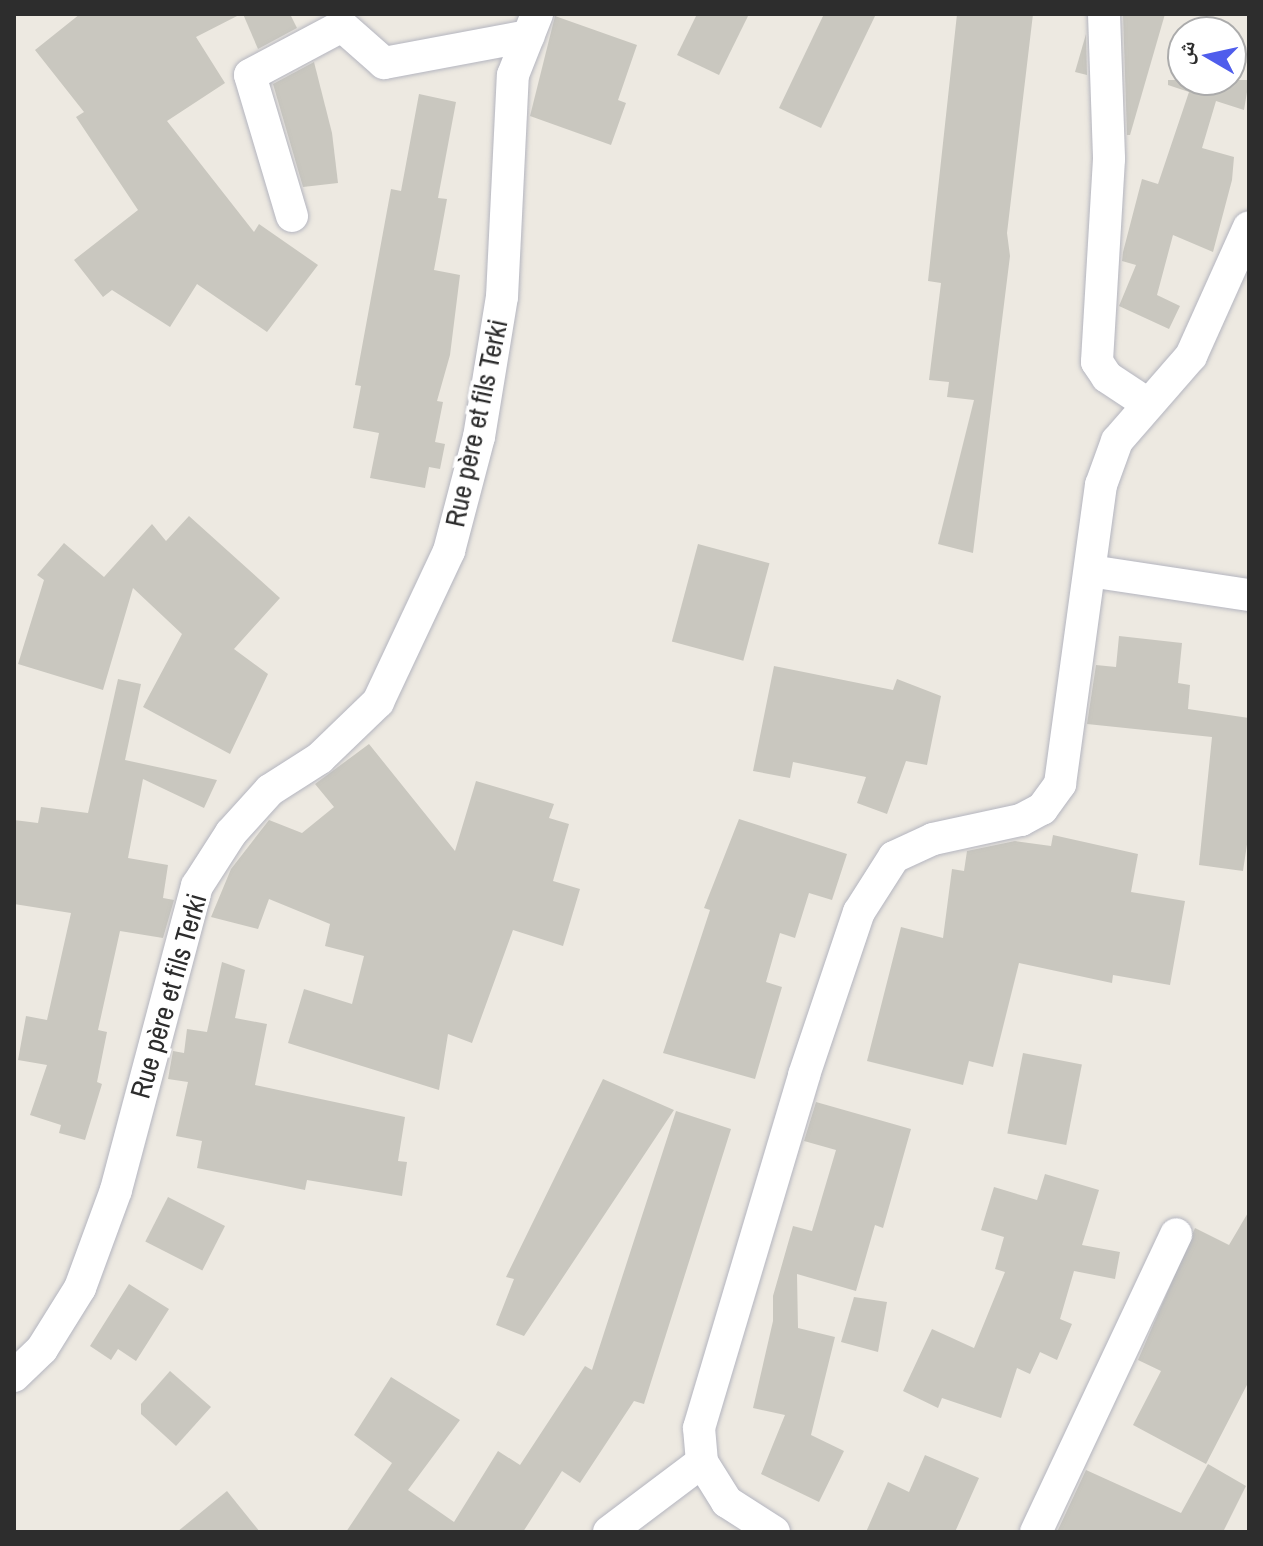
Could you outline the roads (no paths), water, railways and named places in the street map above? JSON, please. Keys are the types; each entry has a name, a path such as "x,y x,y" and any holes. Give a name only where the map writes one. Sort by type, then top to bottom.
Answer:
{"street":[{"path":"1104,14 1109,159 1097,362 1107,377 1148,404"},
{"path":"292,216 250,75 342,26 384,63 532,25"},
{"name":"Rue père et fils Terki","path":"14,1376 42,1349 80,1288 111,1204 197,886 231,833 270,790 320,758 378,702 449,551 479,437 502,297 508,120 513,75 532,25"},
{"path":"774,1532 727,1502 702,1462 699,1428 720,1345 859,912 894,857 933,839 1021,820 1042,809 1060,784 1106,470 1117,441 1191,356 1249,227"},
{"path":"1090,571 1249,595"},
{"path":"1036,1532 1176,1234"},
{"path":"609,1532 702,1462"}]}
